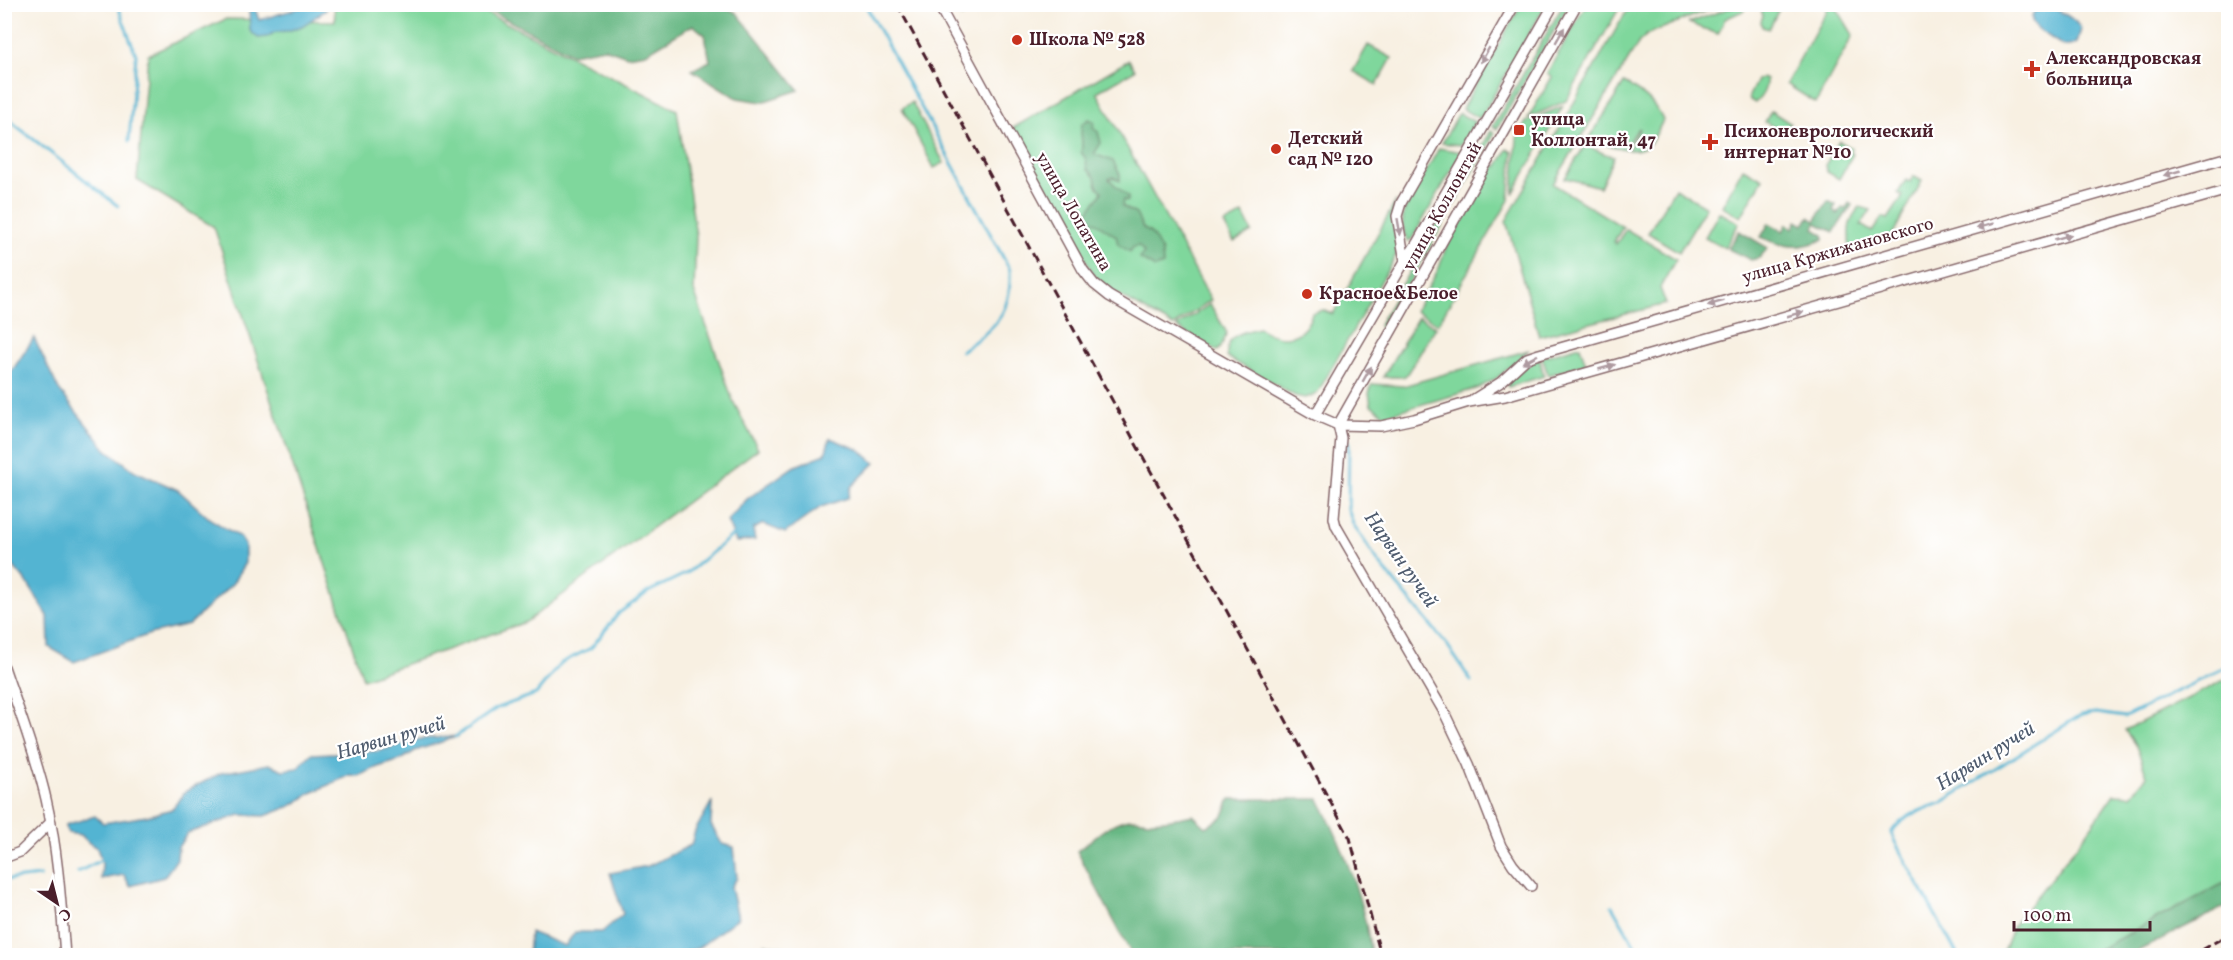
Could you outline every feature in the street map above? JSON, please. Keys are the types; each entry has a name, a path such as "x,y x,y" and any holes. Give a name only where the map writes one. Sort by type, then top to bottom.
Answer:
{"street":[{"name":"улица Лопатина","path":"939,4 1083,270 1094,284 1108,296 1315,416 1338,425"},
{"path":"1405,261 1397,216 1401,203 1515,4"},
{"name":"улица Коллонтай","path":"1315,416 1554,4"},
{"name":"улица Коллонтай","path":"1338,425 1577,4"},
{"name":"улица Кржижановского","path":"1469,402 1500,382 1527,358 1539,354 2229,157"},
{"name":"улица Кржижановского","path":"1338,425 1381,426 1414,419 1469,402 1505,396 2229,190"},
{"path":"1500,382 1505,396"},
{"path":"1338,425 1341,438 1334,518 1336,526 1444,712 1469,765 1501,846 1531,886"},
{"path":"4,667 46,797 58,858 65,956"},
{"path":"4,858 20,852 51,822"}],"green space":[{"path":"334,5 471,5 677,110 696,236 694,291 733,401 758,449 526,622 363,679 214,227 137,180 148,55 226,19 335,21"},
{"path":"479,5 721,5 737,13 799,90 762,102 737,98 692,70 710,61 705,35 693,25 646,53 627,56 604,48 572,54"},
{"path":"954,5 984,5 961,17"},
{"path":"1521,5 1546,5 1480,119 1462,109"},
{"path":"1563,5 1569,5 1497,129 1493,126"},
{"path":"1586,5 1621,5 1566,101 1528,118 1552,77 1547,73"},
{"path":"1630,5 1721,5 1648,34 1639,42 1553,184 1623,227 1614,242 1616,244 1626,229 1676,259 1660,288 1666,304 1539,336 1506,221"},
{"path":"1742,5 1745,10 1725,19 1718,34 1689,23"},
{"path":"1760,5 1781,5 1769,29 1762,27 1763,16"},
{"path":"1826,5 1835,5 1853,35 1816,103 1786,84 1827,10"},
{"path":"1368,45 1392,58 1377,85 1353,71"},
{"path":"1129,60 1135,70 1097,92 1211,300 1173,326 1104,287 1095,277 1013,128"},
{"path":"1762,77 1766,79 1766,86 1755,103 1750,100 1749,96 1757,80"},
{"path":"1624,83 1647,98 1663,120 1651,142 1642,149 1628,150 1638,128 1625,149 1589,139"},
{"path":"912,102 944,163 934,168 902,108"},
{"path":"1563,106 1513,194 1517,138 1526,122"},
{"path":"1771,111 1790,123 1787,129 1780,131 1765,122"},
{"path":"1459,113 1475,122 1461,145 1442,143"},
{"path":"1089,119 1094,122 1093,128 1098,132 1101,143 1094,154 1113,161 1120,175 1120,181 1113,177 1109,179 1128,197 1128,201 1123,200 1122,206 1136,214 1143,228 1152,234 1162,252 1163,265 1155,268 1140,259 1144,252 1139,246 1133,247 1130,252 1118,244 1116,236 1086,216 1102,191 1097,186 1095,177 1087,169 1086,159 1081,152 1082,124"},
{"path":"1491,131 1495,133 1384,327 1380,328 1379,324"},
{"path":"1839,141 1852,148 1850,152 1853,154 1839,179 1827,172 1826,164"},
{"path":"1585,145 1614,156 1600,187 1565,178"},
{"path":"1439,148 1462,152 1412,239 1408,241 1403,226 1404,211"},
{"path":"1508,149 1513,152 1509,200 1438,324 1415,311 1439,268 1446,247 1494,165 1497,167"},
{"path":"1743,168 1763,179 1741,217 1722,206"},
{"path":"1913,176 1922,181 1890,239 1850,249 1849,226 1860,207 1871,210 1861,225 1872,232 1882,217 1888,219 1903,196 1898,193 1906,180 1910,182"},
{"path":"1675,188 1706,207 1679,252 1648,233"},
{"path":"1396,201 1393,218 1396,255 1317,394 1305,398 1295,396 1227,357 1229,344 1241,333 1259,328 1275,336 1290,336 1303,329 1312,313 1323,310 1333,314"},
{"path":"1828,201 1836,205 1833,210 1838,214 1842,208 1846,209 1849,203 1852,205 1834,232 1816,223 1814,229 1824,235 1824,239 1807,245 1792,246 1761,237 1769,223 1783,231 1787,224 1793,228 1797,221 1804,225 1809,217 1815,221"},
{"path":"1719,212 1739,223 1725,248 1705,237"},
{"path":"1243,214 1252,232 1234,242 1224,224"},
{"path":"1739,231 1768,248 1759,258 1751,260 1728,249"},
{"path":"1210,304 1227,333 1217,351 1176,327"},
{"path":"1418,317 1436,327 1404,377 1383,377"},
{"path":"1580,346 1586,364 1548,375 1542,357"},
{"path":"1529,350 1497,378 1479,388 1385,415 1371,405 1369,393 1372,384 1403,386"},
{"path":"1539,357 1544,376 1508,387 1506,382 1513,375 1525,364"},
{"path":"2228,678 2228,905 2130,955 2001,956 2013,926 2087,833 2114,794 2131,795 2147,776 2136,746 2125,730"},
{"path":"1230,799 1319,799 1352,875 1364,916 1371,955 1132,955 1077,851 1105,829 1128,819 1157,821 1193,815 1206,827 1222,818"},
{"path":"2228,881 2228,905 2130,955 2088,955"},
{"path":"766,944 792,949 794,955 741,955"}],"water":[{"path":"238,5 254,5 259,20 306,5 327,5 326,10 302,26 258,38 250,31 249,9"},
{"path":"2043,5 2065,14 2078,25 2081,29 2077,43 2064,46 2036,27 2032,19 2033,14"},
{"path":"34,338 59,390 106,449 135,471 178,490 210,519 240,537 245,545 245,563 233,583 189,625 150,634 74,662 49,647 48,616 28,584 5,556 5,381"},
{"path":"830,438 860,450 875,463 851,487 848,498 821,507 785,533 763,524 753,529 755,540 736,542 727,521 747,499 793,467 825,454"},
{"path":"459,736 415,751 401,760 358,776 350,775 311,793 291,806 265,816 240,815 188,833 178,847 177,859 164,877 130,886 124,875 101,879 102,863 97,848 81,835 68,833 65,825 95,816 103,823 147,816 172,809 186,791 221,773 269,764 283,770 297,768 311,754 379,751 420,739"},
{"path":"712,801 711,825 722,844 734,847 737,878 731,887 738,918 698,948 674,955 528,955 530,932 565,946 575,932 602,932 623,914 610,873 648,866 691,845 695,831"}],"waterway":[{"path":"117,4 136,55 129,141"},
{"path":"865,4 1010,270 1008,298 999,318 983,335 961,351"},
{"path":"4,116 118,206"},
{"name":"Нарвин ручей","path":"1349,441 1348,509 1353,524 1379,563 1448,646 1471,681"},
{"name":"Нарвин ручей","path":"455,737 497,708 536,694 561,663 591,648 619,613 648,592 687,573 733,535"},
{"name":"Нарвин ручей","path":"1958,956 1895,842 1891,833 1896,827 1913,814 1941,803 2081,715 2096,713 2125,717 2228,666"},
{"name":"Нарвин ручей","path":"78,872 105,858"},
{"name":"Нарвин ручей","path":"4,880 40,876"},
{"name":"Нарвин ручей","path":"1612,906 1641,956"}],"railway":[{"path":"897,4 1350,838 1381,956"},
{"path":"2190,956 2228,935"}],"place":[{"name":"Школа № 528","path":"1017,40"},
{"name":"Александровская больница","path":"2032,69"},
{"name":"улица Коллонтай, 47","path":"1519,130"},
{"name":"Психоневрологический интернат №10","path":"1710,142"},
{"name":"Детский сад № 120","path":"1276,149"},
{"name":"Красное&Белое","path":"1307,294"}]}
